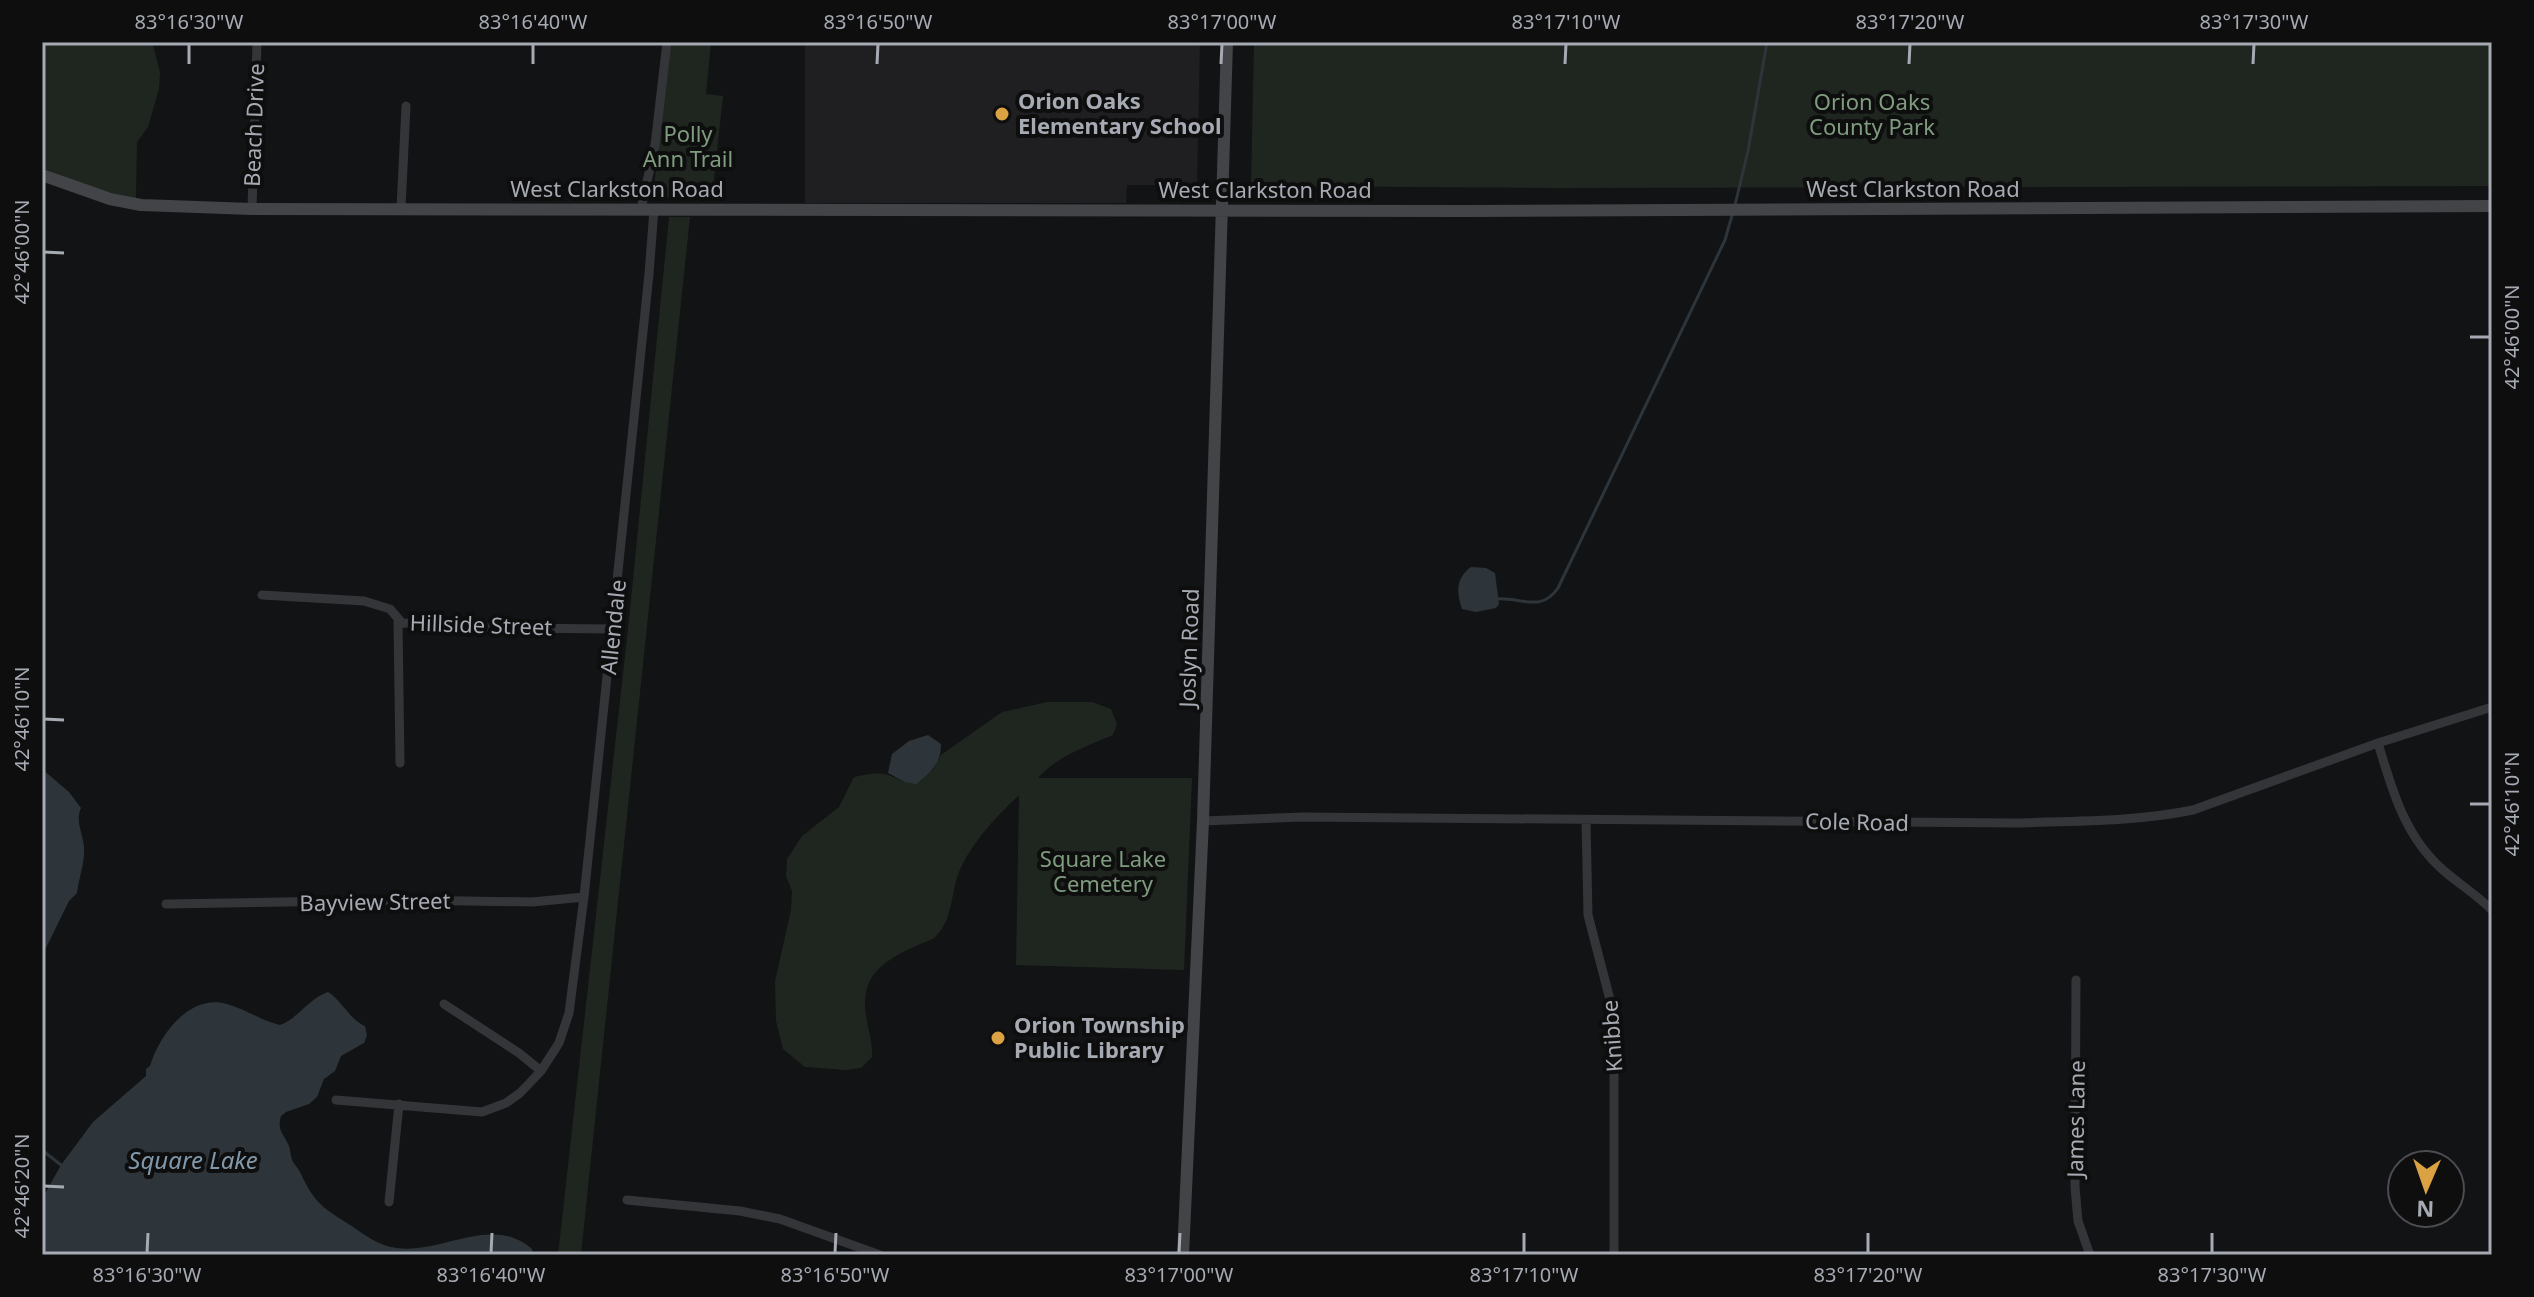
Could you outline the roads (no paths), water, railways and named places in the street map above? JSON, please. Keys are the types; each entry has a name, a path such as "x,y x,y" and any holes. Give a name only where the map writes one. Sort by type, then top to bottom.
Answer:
{"main road":[{"name":"Joslyn Road","path":"1183,1255 1203,821 1227,42"},
{"name":"West Clarkston Road","path":"42,175 110,199 141,205 252,209 1485,211 2492,206"}],"street":[{"name":"Beach Drive","path":"252,209 257,42"},
{"name":"Allendale","path":"336,1100 482,1112 513,1098 541,1071 559,1043 569,1013 584,897 649,274 647,209 667,42"},
{"path":"401,208 406,106"},
{"name":"Hillside Street","path":"262,595 364,601 390,609 402,623 613,629"},
{"path":"398,621 400,763"},
{"name":"Cole Road","path":"1203,821 1302,817 2014,823 2147,818 2193,810 2378,743 2492,707"},
{"path":"2378,743 2395,799 2412,833 2442,869 2492,910"},
{"name":"Knibbe","path":"1586,820 1588,915 1614,1015 1614,1255"},
{"name":"Bayview Street","path":"166,904 405,900 532,902 584,897"},
{"name":"James Lane","path":"2076,980 2075,1187 2078,1221 2090,1255"},
{"path":"444,1004 541,1071"},
{"path":"389,1202 399,1104"},
{"path":"627,1200 753,1213 814,1230 880,1255"}],"water":[{"path":"1471,567 1486,568 1495,573 1499,604 1496,608 1476,612 1462,609 1459,586 1462,576"},
{"path":"928,735 941,744 941,751 926,776 916,784 888,773 892,754 909,741"},
{"path":"42,769 69,792 81,808 79,823 84,853 77,893 69,901 42,956"},
{"name":"Square Lake","path":"328,992 365,1026 367,1035 364,1043 341,1056 335,1071 324,1079 317,1097 309,1104 281,1116 280,1128 292,1160 316,1199 369,1238 391,1247 414,1248 500,1235 517,1239 532,1249 533,1255 42,1255 42,1199 61,1165 93,1122 146,1076 146,1069 160,1042 178,1020 188,1011 213,1002 234,1006 280,1025"}],"waterway":[{"path":"1735,205 1767,42"},
{"path":"1496,599 1538,602 1552,596 1558,588 1725,240 1733,212"},
{"path":"42,1150 61,1165"}],"place":[{"name":"Orion Oaks Elementary School","path":"1002,114"},
{"name":"Orion Township Public Library","path":"998,1038"}],"park label":[{"name":"Orion Oaks County Park","path":"1872,114"},
{"name":"Polly Ann Trail","path":"688,146"},
{"name":"Square Lake Cemetery","path":"1103,872"}]}
